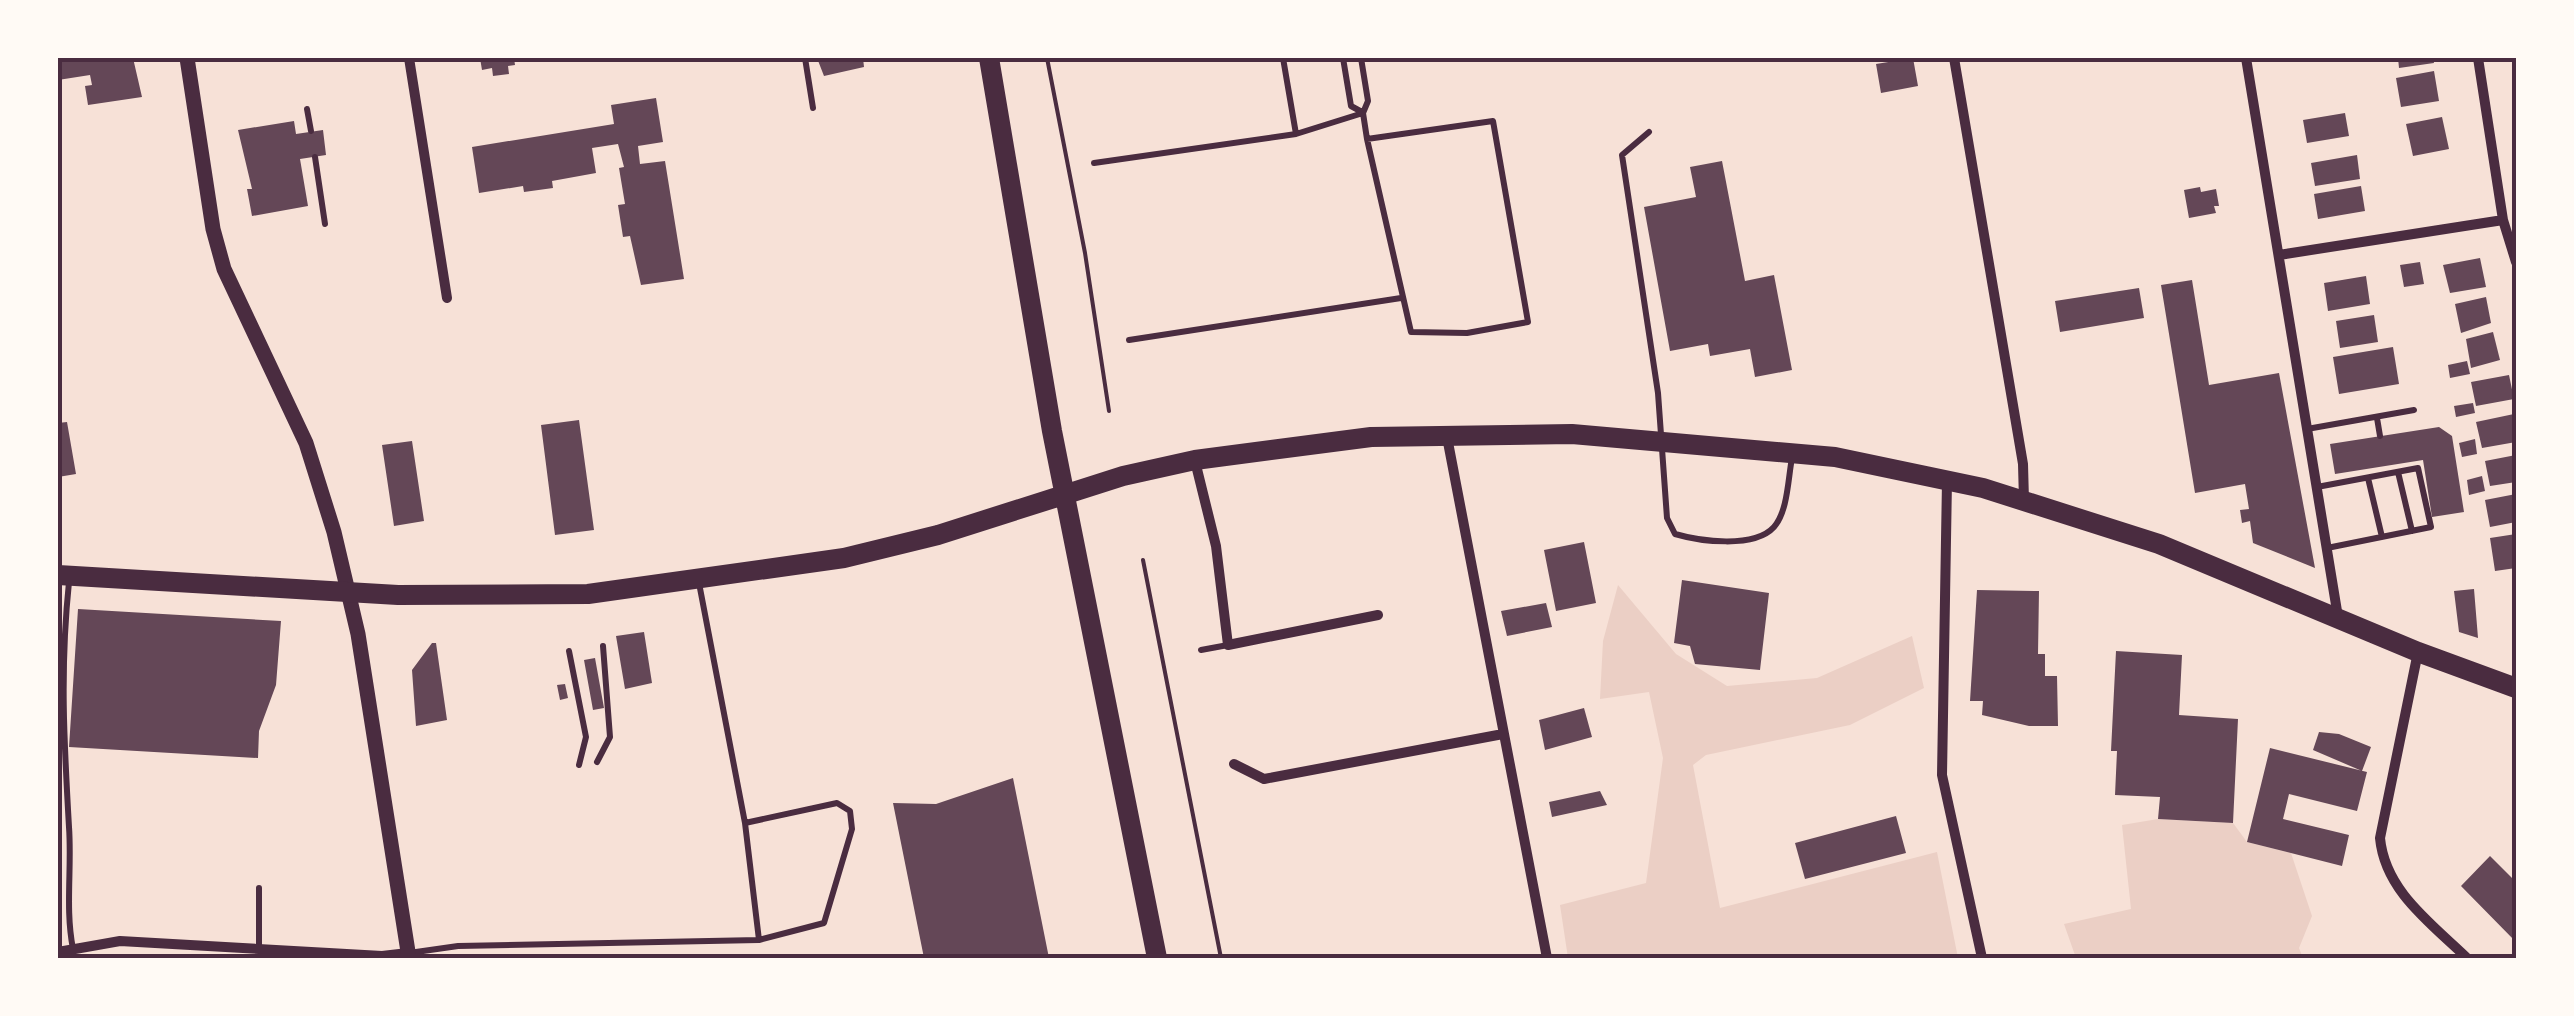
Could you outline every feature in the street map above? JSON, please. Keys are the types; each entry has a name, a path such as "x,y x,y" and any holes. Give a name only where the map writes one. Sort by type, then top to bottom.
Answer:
{"main road":[{"path":"989,58 1024,278 1157,958"},
{"path":"63,575 349,594 561,595 699,580 844,558 938,536 1123,476 1194,460 1333,440 1572,434 1835,457 1947,480 2159,544 2418,652 2516,688"}],"street":[{"path":"58,952 120,941 408,956 349,594 311,457 224,269 214,230 187,58"},
{"path":"409,58 447,298"},
{"path":"1954,58 2022,464 2024,501"},
{"path":"2246,58 2338,616"},
{"path":"2478,58 2503,220 2516,262"},
{"path":"2279,256 2503,220"},
{"path":"1446,436 1547,958"},
{"path":"1194,460 1216,546 1228,645 1378,615"},
{"path":"1947,480 1942,775 1982,958"},
{"path":"2418,652 2380,838 2382,856 2396,888 2467,958"},
{"path":"1234,764 1264,779 1504,734"}],"lane":[{"path":"805,58 814,108"},
{"path":"1283,58 1296,134"},
{"path":"1343,58 1351,106 1363,113"},
{"path":"1361,58 1368,101 1363,113 1367,140 1411,332 1467,334 1528,322 1493,121 1367,140"},
{"path":"307,109 311,132"},
{"path":"1094,164 1296,134 1363,113"},
{"path":"1649,132 1622,155 1664,443 1667,518 1674,534 1730,540 1765,534 1776,525 1793,454"},
{"path":"315,157 325,224"},
{"path":"1129,340 1401,298"},
{"path":"2307,428 2414,410"},
{"path":"2376,418 2380,436"},
{"path":"2317,487 2368,478 2386,470 2418,468 2431,526 2327,548"},
{"path":"2398,472 2412,531"},
{"path":"2368,478 2382,537"},
{"path":"63,575 60,729 70,830 67,918 73,949"},
{"path":"699,580 745,823 758,940"},
{"path":"1201,650 1228,645"},
{"path":"597,762 610,737 602,646"},
{"path":"569,651 586,737 578,765"},
{"path":"408,956 458,946 758,940 824,923 852,829 850,811 837,803 745,823"},
{"path":"258,949 259,888"}],"path":[{"path":"1047,58 1086,253 1110,411"},
{"path":"1143,560 1221,958"}],"shaded area":[{"path":"1618,585 1676,654 1727,686 1817,678 1912,636 1924,688 1850,725 1706,755 1693,765 1720,908 1937,852 1958,958 1568,958 1560,905 1646,883 1663,758 1649,692 1600,699 1603,641"},
{"path":"2158,819 2233,823 2247,842 2291,853 2312,916 2299,948 2303,958 2076,958 2064,924 2131,909 2122,825"}],"building":[{"path":"58,58 133,58 142,97 88,105 85,86 92,85 90,75 58,80"},
{"path":"480,58 514,58 515,65 508,66 509,74 493,76 492,68 482,70"},
{"path":"817,58 863,58 864,67 824,76"},
{"path":"1913,58 1918,86 1881,93 1876,64"},
{"path":"2398,58 2433,58 2434,63 2399,68"},
{"path":"2434,71 2439,101 2401,107 2396,78"},
{"path":"656,98 663,142 638,146 640,164 665,161 684,279 641,285 630,236 623,237 618,205 625,204 619,168 624,167 618,144 592,148 596,173 552,181 553,188 524,192 523,186 479,193 472,147 614,124 611,105"},
{"path":"2345,113 2349,136 2307,143 2303,120"},
{"path":"2442,117 2449,149 2413,156 2406,124"},
{"path":"294,121 296,134 323,130 326,155 300,159 308,206 252,216 247,189 252,189 238,130"},
{"path":"2357,155 2360,179 2315,186 2311,163"},
{"path":"1722,161 1745,281 1774,275 1792,370 1755,377 1750,349 1710,356 1708,344 1670,351 1644,207 1696,197 1690,167"},
{"path":"2361,186 2365,211 2318,219 2314,194"},
{"path":"2200,187 2201,192 2216,189 2219,206 2214,206 2216,213 2189,218 2184,190"},
{"path":"2480,258 2486,287 2450,293 2443,265"},
{"path":"2420,262 2424,284 2404,287 2400,265"},
{"path":"2366,276 2370,304 2328,311 2324,283"},
{"path":"2192,280 2209,385 2279,373 2315,568 2253,543 2250,521 2242,523 2240,510 2249,509 2245,484 2195,493 2161,285"},
{"path":"2139,288 2144,318 2060,332 2055,301"},
{"path":"2486,297 2491,323 2461,333 2455,304"},
{"path":"2374,315 2378,342 2340,348 2336,321"},
{"path":"2493,332 2500,360 2471,368 2466,339"},
{"path":"2393,347 2399,384 2339,394 2333,357"},
{"path":"2467,361 2470,374 2450,378 2448,365"},
{"path":"2509,375 2514,399 2476,406 2471,382"},
{"path":"2473,403 2475,413 2456,417 2454,406"},
{"path":"2514,414 2516,442 2482,448 2476,422"},
{"path":"579,420 594,530 555,535 541,425"},
{"path":"67,422 76,474 58,477 58,423"},
{"path":"2439,427 2452,436 2464,512 2432,517 2423,460 2335,474 2330,444"},
{"path":"2475,439 2477,454 2462,457 2459,443"},
{"path":"412,441 424,521 394,526 382,445"},
{"path":"2516,455 2516,482 2490,486 2485,461"},
{"path":"2482,476 2485,491 2469,495 2467,480"},
{"path":"2516,494 2516,522 2490,527 2485,500"},
{"path":"2516,534 2516,568 2495,571 2490,538"},
{"path":"1584,542 1596,603 1556,611 1544,550"},
{"path":"1682,580 1769,593 1760,670 1695,664 1690,646 1674,643"},
{"path":"2474,589 2478,638 2459,632 2454,591"},
{"path":"1977,590 2039,591 2038,654 2045,654 2045,676 2057,676 2058,726 2029,726 1982,715 1983,701 1970,701"},
{"path":"1546,603 1552,627 1507,636 1501,611"},
{"path":"78,609 281,621 276,685 259,731 258,758 69,747"},
{"path":"644,632 652,683 625,689 616,636"},
{"path":"436,643 447,720 416,726 412,670"},
{"path":"2116,651 2182,655 2179,715 2238,719 2233,823 2158,819 2160,797 2115,795 2117,751 2111,751"},
{"path":"595,658 604,708 593,710 584,660"},
{"path":"565,684 568,698 560,700 557,685"},
{"path":"1584,708 1592,737 1545,750 1539,720"},
{"path":"2319,732 2339,734 2371,747 2362,771 2313,750"},
{"path":"2270,748 2367,772 2357,811 2289,794 2283,819 2349,835 2342,866 2247,842"},
{"path":"1013,778 1049,958 924,958 893,803 936,804"},
{"path":"1600,791 1607,805 1552,817 1549,802"},
{"path":"1896,816 1906,853 1805,879 1795,843"},
{"path":"2490,856 2516,882 2516,942 2461,886"}]}
